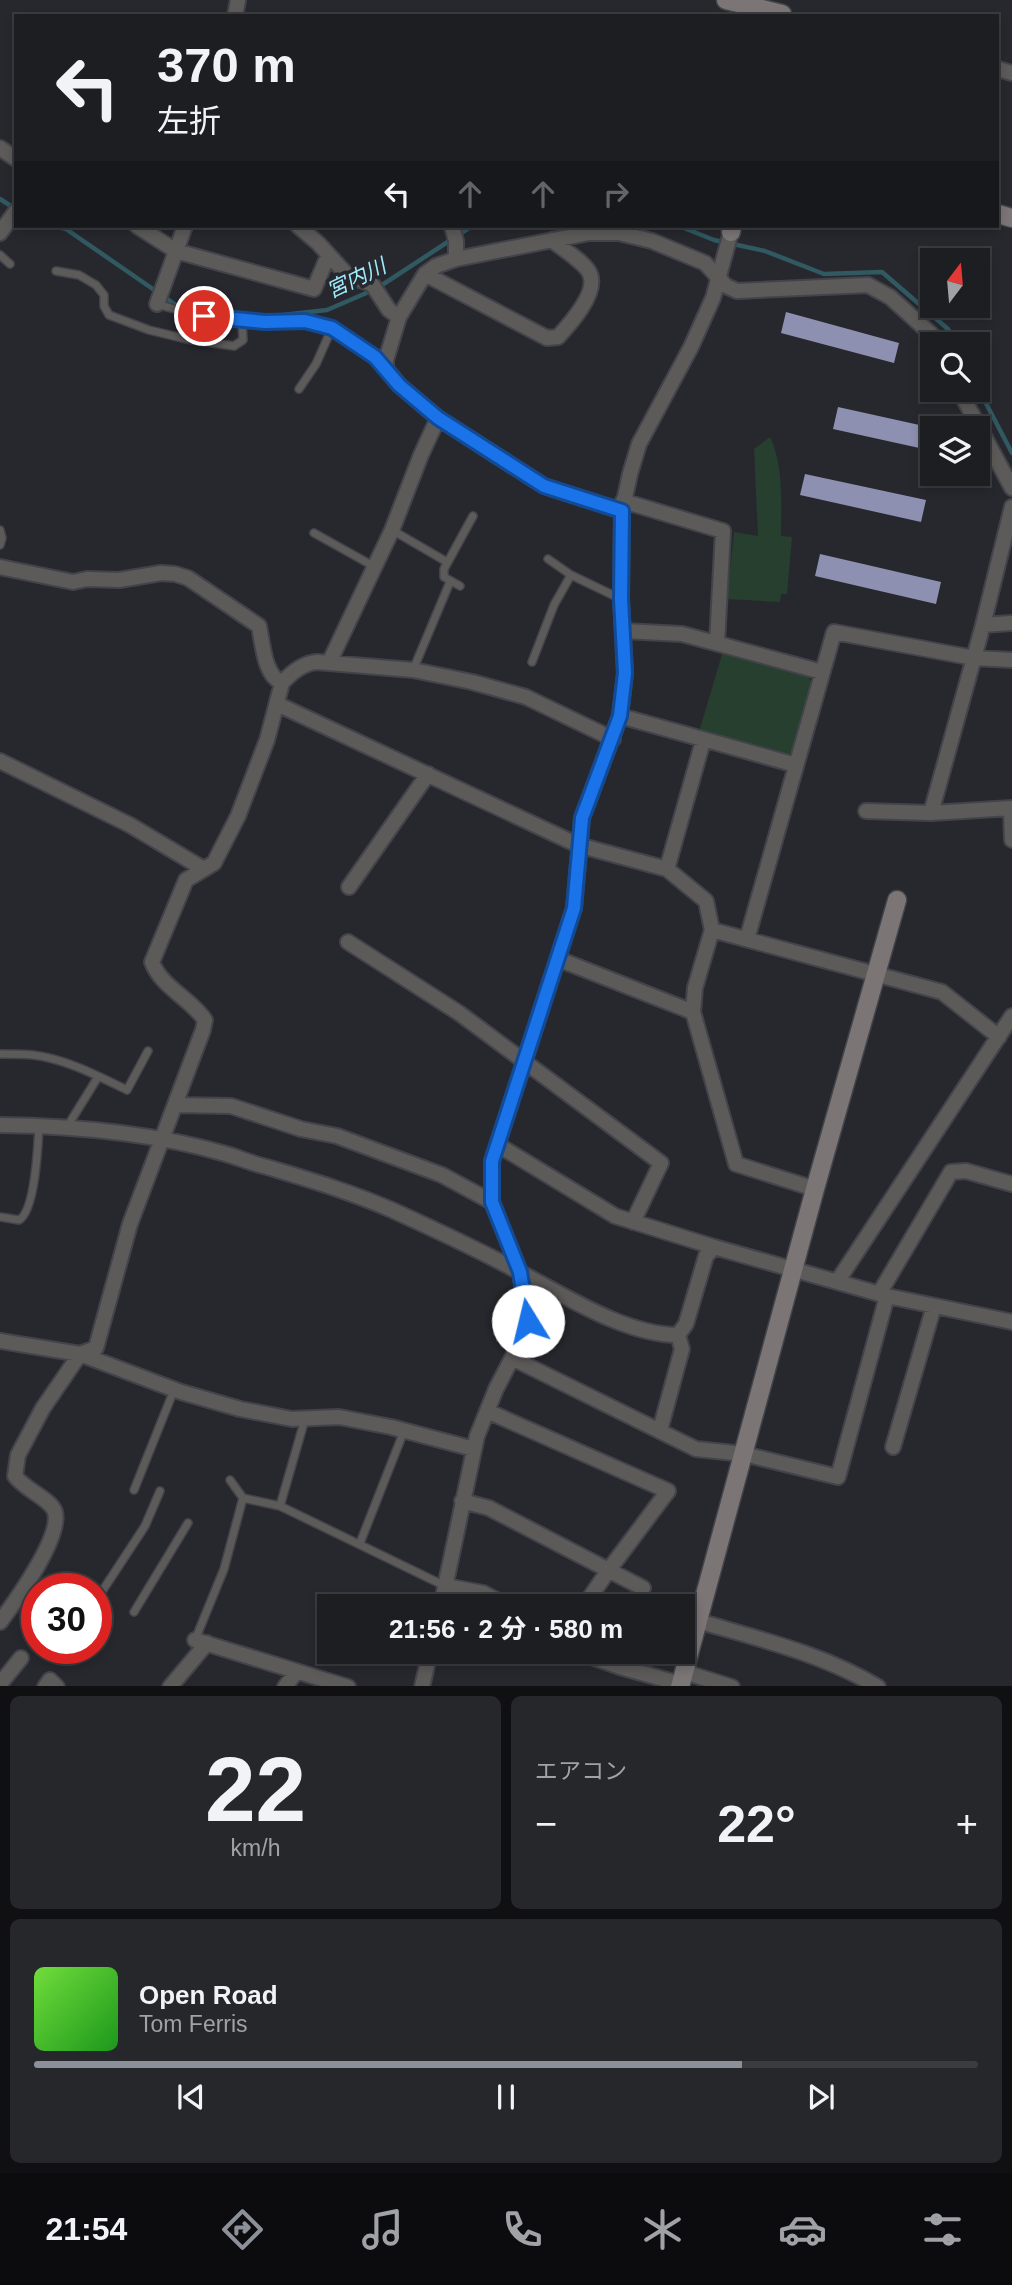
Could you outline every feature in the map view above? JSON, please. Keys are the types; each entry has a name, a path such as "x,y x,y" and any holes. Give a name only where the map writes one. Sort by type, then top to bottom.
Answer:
{"street":[{"path":"726,0 784,11"},
{"path":"0,233 14,213"},
{"path":"140,228 176,251 314,289 328,256"},
{"path":"160,297 184,228"},
{"path":"300,228 348,276 375,290 389,310 399,317"},
{"path":"453,231 456,260"},
{"path":"717,643 723,531 544,486 438,418 399,385 386,369 386,360 399,317 425,274 436,266 456,260 589,233 619,233 652,241 705,263 726,286 737,291 868,285 890,298 929,332"},
{"path":"444,1594 474,1449 487,1411 525,1334 528,1321 520,1272 492,1202 492,1161 574,908 582,818 620,716 625,673 621,599 622,506 639,444 691,347 713,298 730,236"},
{"path":"425,274 547,338 558,337 584,305 591,276 586,268 552,240"},
{"path":"965,402 1012,488"},
{"path":"329,663 393,530 438,418"},
{"path":"931,813 983,625 1012,507"},
{"path":"0,567 73,582 87,579 119,580 161,573 188,579 259,626 269,671 274,679 282,683"},
{"path":"983,625 1012,623"},
{"path":"624,631 682,634 822,672"},
{"path":"747,939 834,632 974,659 1012,660"},
{"path":"0,1621 35,1569 54,1527 55,1512 47,1501 22,1487 15,1476 18,1455 43,1408 80,1354 96,1348 130,1224 205,1020 198,1009 156,975 152,962 186,880 214,863 238,816 267,740 282,683 309,663 441,674 526,697 613,739"},
{"path":"277,704 579,845 667,869 706,901 712,930 695,988 693,1012 736,1164 815,1189"},
{"path":"620,716 796,765"},
{"path":"667,869 703,741"},
{"path":"0,761 130,825 202,868"},
{"path":"349,887 428,774"},
{"path":"866,811 931,813 1012,808 1012,840"},
{"path":"682,1681 815,1189 897,900"},
{"path":"712,930 942,992 999,1037"},
{"path":"348,942 459,1013 660,1163 633,1222"},
{"path":"558,959 693,1012"},
{"path":"837,1282 1012,1016"},
{"path":"175,1105 231,1106 301,1129 337,1136 442,1175 492,1202"},
{"path":"0,1125 39,1125 160,1138 226,1154 323,1183 390,1209 520,1272 575,1304 664,1335 678,1335"},
{"path":"498,1144 615,1216 883,1295 1012,1322"},
{"path":"512,1358 696,1449 744,1454 838,1477 883,1295 951,1172 966,1171 1012,1183"},
{"path":"678,1335 686,1324 706,1256 714,1247"},
{"path":"893,1447 934,1306"},
{"path":"660,1430 682,1349 678,1335"},
{"path":"0,1341 80,1354 174,1390 240,1409 292,1419 339,1416 474,1449"},
{"path":"487,1411 668,1492 592,1594"},
{"path":"462,1501 489,1508 643,1588"},
{"path":"446,1586 485,1594"},
{"path":"698,1621 790,1648 878,1686"},
{"path":"170,1686 201,1642 348,1686"},
{"path":"0,1684 21,1658"},
{"path":"422,1686 427,1664"},
{"path":"611,1664 682,1681 732,1686"},
{"path":"285,1686 296,1672"},
{"path":"45,1686 50,1680 57,1686"}],"lane":[{"path":"0,255 10,264"},
{"path":"57,271 79,275 96,285 104,295 104,306 109,315 149,330 234,346 243,340 242,320"},
{"path":"160,297 185,312 265,322 305,321 332,328 375,357 386,369"},
{"path":"299,389 316,365 332,328"},
{"path":"460,586 444,577 444,569 473,516"},
{"path":"0,530 0,545"},
{"path":"393,530 447,562"},
{"path":"314,533 375,567"},
{"path":"548,559 571,575 621,599"},
{"path":"531,662 554,606 571,575"},
{"path":"412,670 450,582"},
{"path":"0,1054 35,1055 89,1072 127,1090 148,1051"},
{"path":"66,1128 98,1077"},
{"path":"0,1217 19,1220 27,1212 37,1164 39,1125"},
{"path":"134,1490 174,1390"},
{"path":"280,1506 305,1419"},
{"path":"360,1543 405,1430"},
{"path":"230,1480 243,1499 280,1506 446,1586"},
{"path":"112,1576 145,1526 160,1492"},
{"path":"201,1642 243,1499"},
{"path":"134,1612 188,1522"}],"green space":[{"path":"770,437 780,473 781,536 792,537 787,594 781,594 780,602 727,599 734,532 758,536 754,449"},
{"path":"723,651 807,675 814,686 796,749 784,757 699,732"}],"building":[{"path":"786,312 899,343 894,363 781,333"},
{"path":"838,407 920,425 920,448 833,429"},
{"path":"805,474 926,500 921,522 800,495"},
{"path":"820,554 941,582 936,604 815,576"}],"waterway":[{"name":"宮内川","path":"0,199 14,208"},
{"name":"宮内川","path":"62,228 176,305 256,318 327,310 371,291"},
{"name":"宮内川","path":"379,287 469,228"},
{"name":"宮内川","path":"684,228 714,240 765,251 824,274 882,272 950,332"},
{"name":"宮内川","path":"985,402 1012,453"}],"route":[{"path":"204,316 265,322 305,321 332,328 375,357 399,385 438,418 544,486 622,511 621,599 625,673 620,716 582,818 574,908 492,1161 492,1202 520,1272 528,1321"}]}
